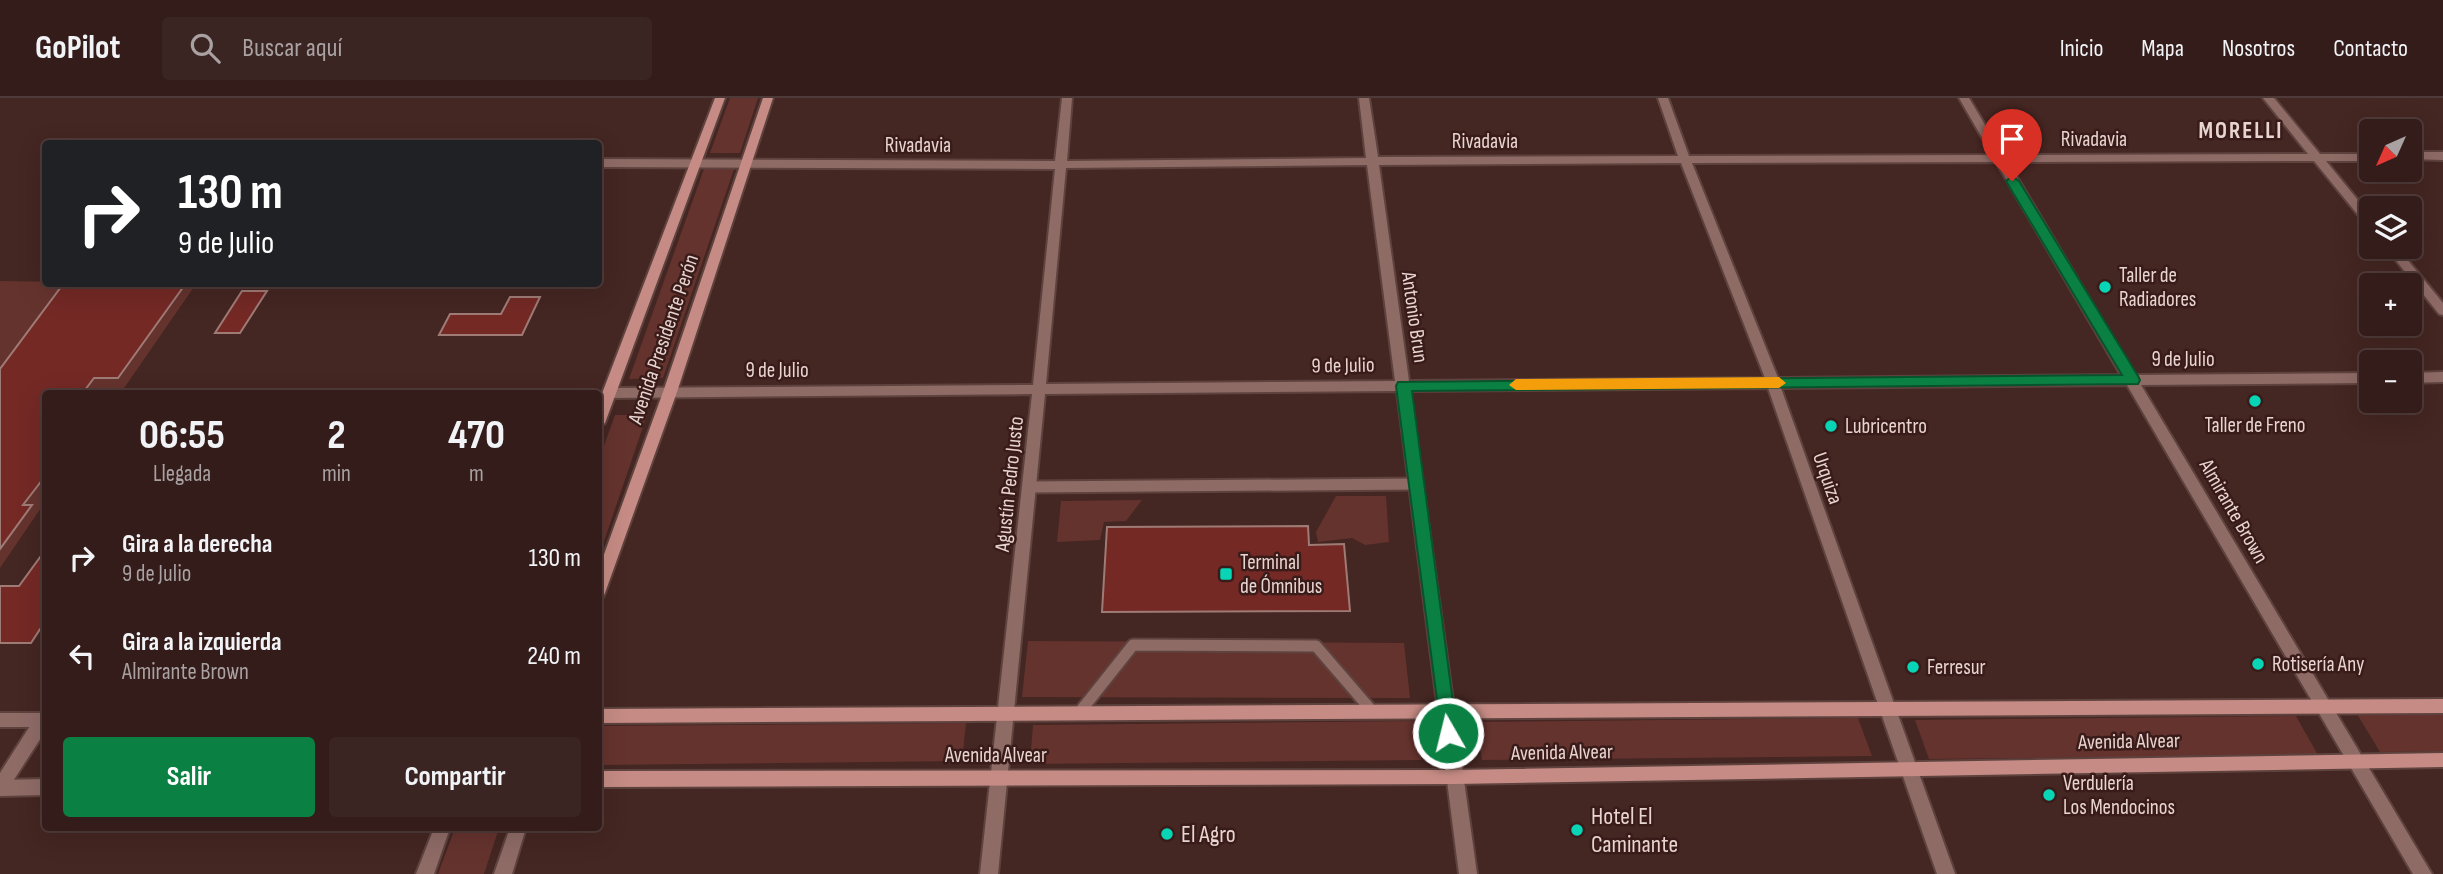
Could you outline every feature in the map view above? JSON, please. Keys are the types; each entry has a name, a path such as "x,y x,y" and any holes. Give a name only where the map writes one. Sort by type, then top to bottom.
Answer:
{"main road":[{"name":"Avenida Presidente Perón","path":"602,413 698,163 720,98"},
{"name":"Avenida Presidente Perón","path":"602,582 670,392 768,98"},
{"name":"Avenida Alvear","path":"602,716 2443,706"},
{"name":"Avenida Alvear","path":"602,779 1455,777 2443,760"}],"street":[{"name":"Agustín Pedro Justo","path":"989,874 1067,98"},
{"name":"Antonio Brun","path":"1364,98 1468,874"},
{"name":"Urquiza","path":"1663,98 1773,383 1946,874"},
{"name":"Almirante Brown","path":"1964,98 2423,874"},
{"path":"2268,98 2359,208"},
{"path":"2422,156 2443,156"},
{"name":"Rivadavia","path":"602,163 1059,165 2359,157"},
{"path":"2401,259 2443,311"},
{"path":"2422,378 2443,377"},
{"name":"9 de Julio","path":"610,393 2359,378"},
{"path":"0,720 42,720"},
{"path":"0,788 42,723"},
{"path":"0,788 42,787"},
{"path":"425,874 441,831"},
{"path":"503,874 516,831"}],"lane":[{"path":"1030,487 1417,484"},
{"path":"1080,713 1133,645 1317,646 1372,711"}],"shaded area":[{"path":"730,98 758,98 740,153 710,153"},
{"path":"704,169 734,169 663,378 629,379"},
{"path":"0,281 42,282 42,287 194,287 123,390 42,390 42,506 0,568"},
{"path":"615,415 647,415 602,547 602,452"},
{"path":"1336,496 1386,496 1389,542 1365,545 1352,538 1318,542 1316,532"},
{"path":"1142,500 1126,521 1104,522 1100,540 1057,542 1061,501"},
{"path":"1028,641 1404,643 1410,698 1022,697"},
{"path":"2443,713 2443,751 2380,752 2357,714"},
{"path":"2296,716 2318,755 1929,759 1915,720"},
{"path":"1858,718 1872,756 1482,760 1476,722"},
{"path":"1417,721 1421,760 1030,764 1033,725"},
{"path":"966,723 962,761 602,765 602,726"},
{"path":"454,831 498,831 484,874 438,874"}],"building":[{"path":"61,287 183,287 118,378 94,378 85,390 42,390 42,480 23,505 32,505 0,549 0,369"},
{"path":"242,291 267,291 240,333 215,333"},
{"path":"510,297 540,297 522,335 439,335 450,314 501,314"},
{"name":"Terminal de Ómnibus","path":"1308,526 1309,545 1344,544 1350,611 1102,612 1107,527"},
{"path":"42,554 42,626 31,643 0,643 0,586 19,586"}],"slow traffic":[{"path":"1516,385 1779,383"}],"place":[{"name":"Taller de Radiadores","path":"2105,287"},
{"name":"Taller de Freno","path":"2255,401"},
{"name":"Lubricentro","path":"1831,426"},
{"name":"Terminal de Ómnibus","path":"1226,574"},
{"name":"Rotisería Any","path":"2258,664"},
{"name":"Ferresur","path":"1913,667"},
{"name":"Verdulería Los Mendocinos","path":"2049,795"},
{"name":"Hotel El Caminante","path":"1577,830"},
{"name":"El Agro","path":"1167,834"}],"district":[{"name":"MORELLI","path":"2241,130"}],"route":[{"path":"1448,733 1404,386 2133,380 2012,181"}]}
